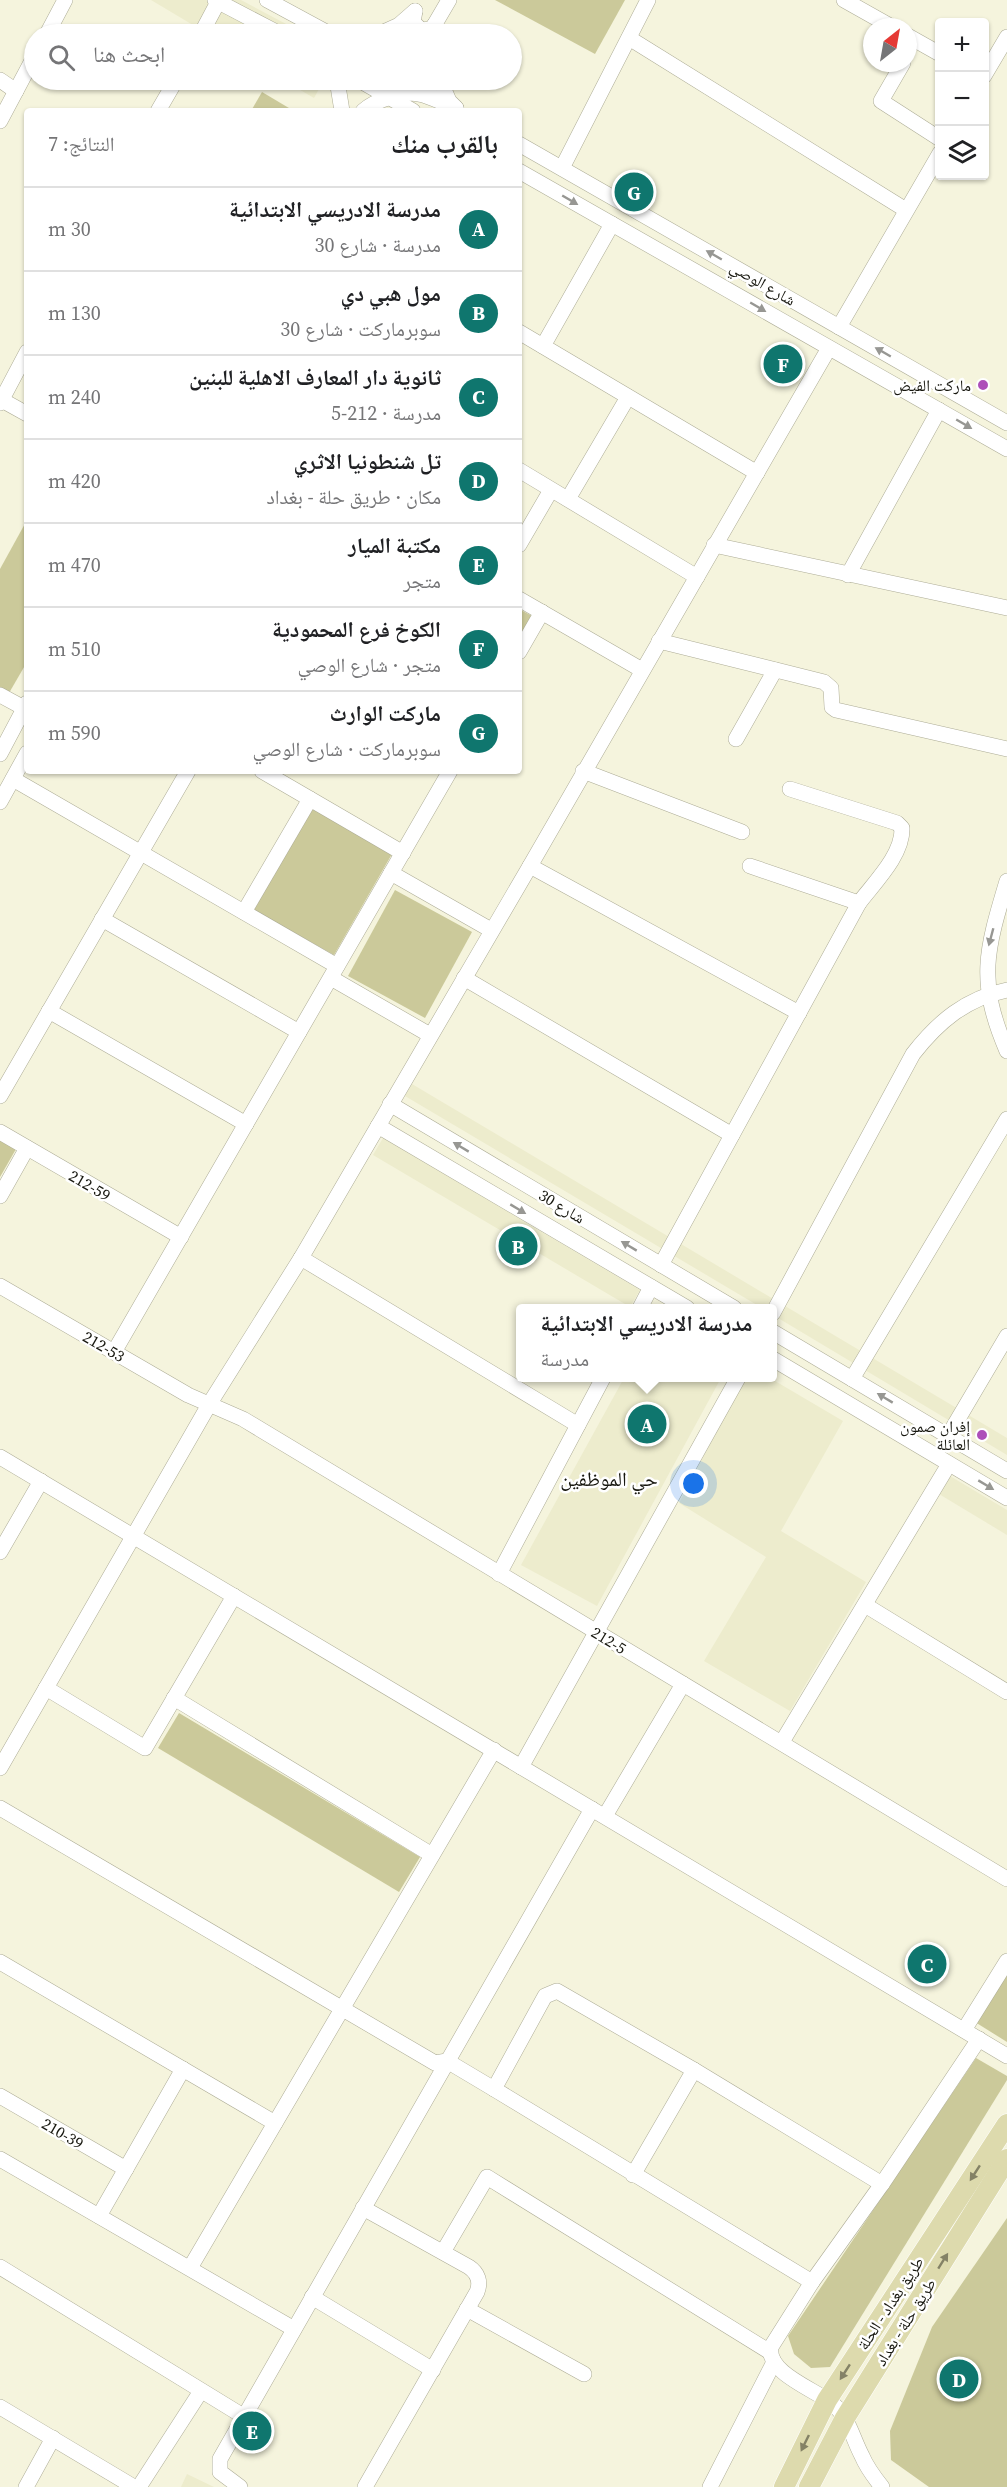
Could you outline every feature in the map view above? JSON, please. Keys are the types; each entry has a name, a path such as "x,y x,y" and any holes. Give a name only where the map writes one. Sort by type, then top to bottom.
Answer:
{"main road":[{"name":"طريق بغداد - الحلة","path":"784,2487 827,2400 1007,2124"},
{"name":"طريق حلة - بغداد","path":"809,2487 845,2418 1007,2159"}],"street":[{"path":"52,24 65,0"},
{"path":"267,0 311,24"},
{"path":"436,24 449,0"},
{"path":"562,168 648,0"},
{"path":"844,0 876,18"},
{"path":"206,24 217,1 261,24"},
{"path":"415,24 413,22 418,6"},
{"path":"408,24 418,6"},
{"path":"400,24 418,6"},
{"path":"986,72 1007,37"},
{"path":"628,38 906,210"},
{"path":"917,41 935,52"},
{"path":"898,72 880,101 935,136"},
{"path":"0,121 24,76"},
{"path":"0,80 16,91"},
{"path":"161,108 171,90"},
{"path":"339,90 342,108"},
{"path":"360,108 387,90 447,108 449,101 444,90"},
{"path":"366,108 387,90"},
{"path":"387,90 409,108"},
{"path":"387,90 414,108"},
{"name":"شارع الوصي","path":"522,146 1007,423"},
{"path":"839,327 935,160"},
{"name":"شارع الوصي","path":"522,173 1007,449"},
{"path":"543,346 612,224"},
{"path":"522,334 757,473"},
{"path":"0,1768 210,1403 301,1258 530,866 829,348"},
{"path":"24,358 1,400 24,412"},
{"path":"898,387 907,386 913,382 915,374 911,368"},
{"path":"848,575 936,408 930,399 932,392 938,387 946,388"},
{"path":"568,500 628,396"},
{"path":"522,472 697,576"},
{"path":"522,540 551,490"},
{"path":"714,545 1007,608"},
{"path":"522,601 642,670"},
{"path":"522,647 542,612"},
{"path":"659,641 824,682 831,688 832,707 836,710 1007,748"},
{"path":"736,739 774,670"},
{"path":"0,695 24,704"},
{"path":"0,754 24,709"},
{"path":"24,758 5,790 141,852 244,912 430,1035"},
{"path":"583,771 742,832"},
{"path":"0,1096 186,774"},
{"path":"267,774 403,853"},
{"path":"114,1352 448,774"},
{"path":"642,1304 651,1288 652,1272 732,1135 859,903 899,846 902,828 897,823 790,789"},
{"path":"244,912 310,799"},
{"path":"530,866 799,1013"},
{"path":"750,866 859,903"},
{"path":"392,873 491,930"},
{"path":"1007,881 988,945 988,994 993,1016 1007,1051"},
{"path":"102,919 299,1032"},
{"path":"464,978 732,1135"},
{"path":"777,1306 913,1054 942,1021 959,1008 988,994 1007,990"},
{"path":"49,1011 246,1124"},
{"name":"شارع 30","path":"390,1104 727,1304"},
{"path":"396,1137 391,1130 392,1119 399,1114 409,1116"},
{"path":"852,1379 1007,1119"},
{"name":"شارع 30","path":"378,1126 680,1304"},
{"name":"212-59","path":"0,1132 181,1237"},
{"path":"0,1196 27,1148"},
{"path":"301,1258 578,1425"},
{"path":"651,1288 675,1274"},
{"name":"212-53","path":"2,1292 188,1395 210,1403"},
{"path":"777,1334 1007,1471"},
{"path":"948,1436 1007,1336"},
{"path":"777,1361 1007,1498"},
{"path":"499,1574 600,1382"},
{"path":"521,1767 735,1382"},
{"name":"212-5","path":"210,1403 243,1419 1007,1879"},
{"path":"0,1457 1007,2055"},
{"path":"782,1742 949,1464"},
{"path":"0,1552 41,1481"},
{"path":"46,1688 145,1748 234,1596"},
{"path":"864,1605 1007,1692"},
{"path":"240,2487 220,2472 220,2459 243,2416 447,2061 599,1813 683,1684"},
{"path":"174,1698 432,1855"},
{"path":"190,2268 494,1750"},
{"path":"0,1808 435,2063 447,2061 812,2282"},
{"path":"964,2030 1007,1960"},
{"path":"0,1962 275,2123"},
{"path":"494,2089 545,1996 552,1992 562,1993 882,2184"},
{"path":"710,2487 772,2357 812,2282 882,2184 979,2039"},
{"path":"99,2216 183,2069"},
{"path":"633,2175 694,2070"},
{"name":"210-39","path":"0,2096 126,2169"},
{"path":"0,2158 294,2329"},
{"path":"443,2252 487,2177 772,2357 786,2374 827,2400 845,2418 861,2455 882,2487"},
{"path":"363,2208 473,2270 478,2278 478,2288 467,2309 365,2487"},
{"path":"0,2267 243,2416"},
{"path":"312,2297 433,2370"},
{"path":"467,2309 585,2374"},
{"path":"139,2487 201,2391"},
{"path":"0,2408 134,2487"},
{"path":"26,2487 53,2438"}],"shaded area":[{"path":"151,0 241,0 286,24 191,24"},
{"path":"495,0 625,0 595,54"},
{"path":"300,90 318,90 314,98"},
{"path":"262,92 289,108 253,108"},
{"path":"24,525 24,667 9,693 0,688 0,569"},
{"path":"522,611 532,616 522,634"},
{"path":"311,808 392,854 334,955 254,910"},
{"path":"395,890 472,932 425,1018 348,976"},
{"path":"412,1084 1007,1438 1007,1455 777,1317 777,1304 755,1304 405,1096"},
{"path":"383,1138 640,1290 632,1304 625,1304 373,1155"},
{"path":"0,1140 16,1149 0,1177"},
{"path":"622,1382 719,1382 597,1606 521,1565"},
{"path":"743,1382 777,1382 843,1421 781,1531 866,1582 790,1711 704,1661 766,1557 679,1503"},
{"path":"950,1476 1007,1510 1007,1535 939,1494"},
{"path":"179,1713 420,1857 399,1892 158,1748"},
{"path":"1007,1973 1007,2042 975,2022"},
{"path":"976,2058 1007,2076 1007,2080 830,2367 811,2368 794,2354 788,2336"},
{"path":"1007,2218 1007,2487 929,2487 891,2460 890,2431 932,2327"},
{"path":"187,2474 214,2487 181,2487"}],"place":[{"name":"ماركت الوارث","path":"634,192"},
{"name":"الكوخ فرع المحمودية","path":"783,364"},
{"name":"ماركت الفيض","path":"983,385"},
{"name":"مول هبي دي","path":"518,1246"},
{"name":"مدرسة الادريسي الابتدائية","path":"647,1424"},
{"name":"إفران صمون العائلة","path":"982,1435"},
{"name":"ثانوية دار المعارف الاهلية للبنين","path":"927,1964"},
{"name":"تل شنطونيا الاثري","path":"959,2379"},
{"name":"مكتبة الميار","path":"252,2431"}],"district":[{"name":"حي الموظفين","path":"609,1479"}]}
